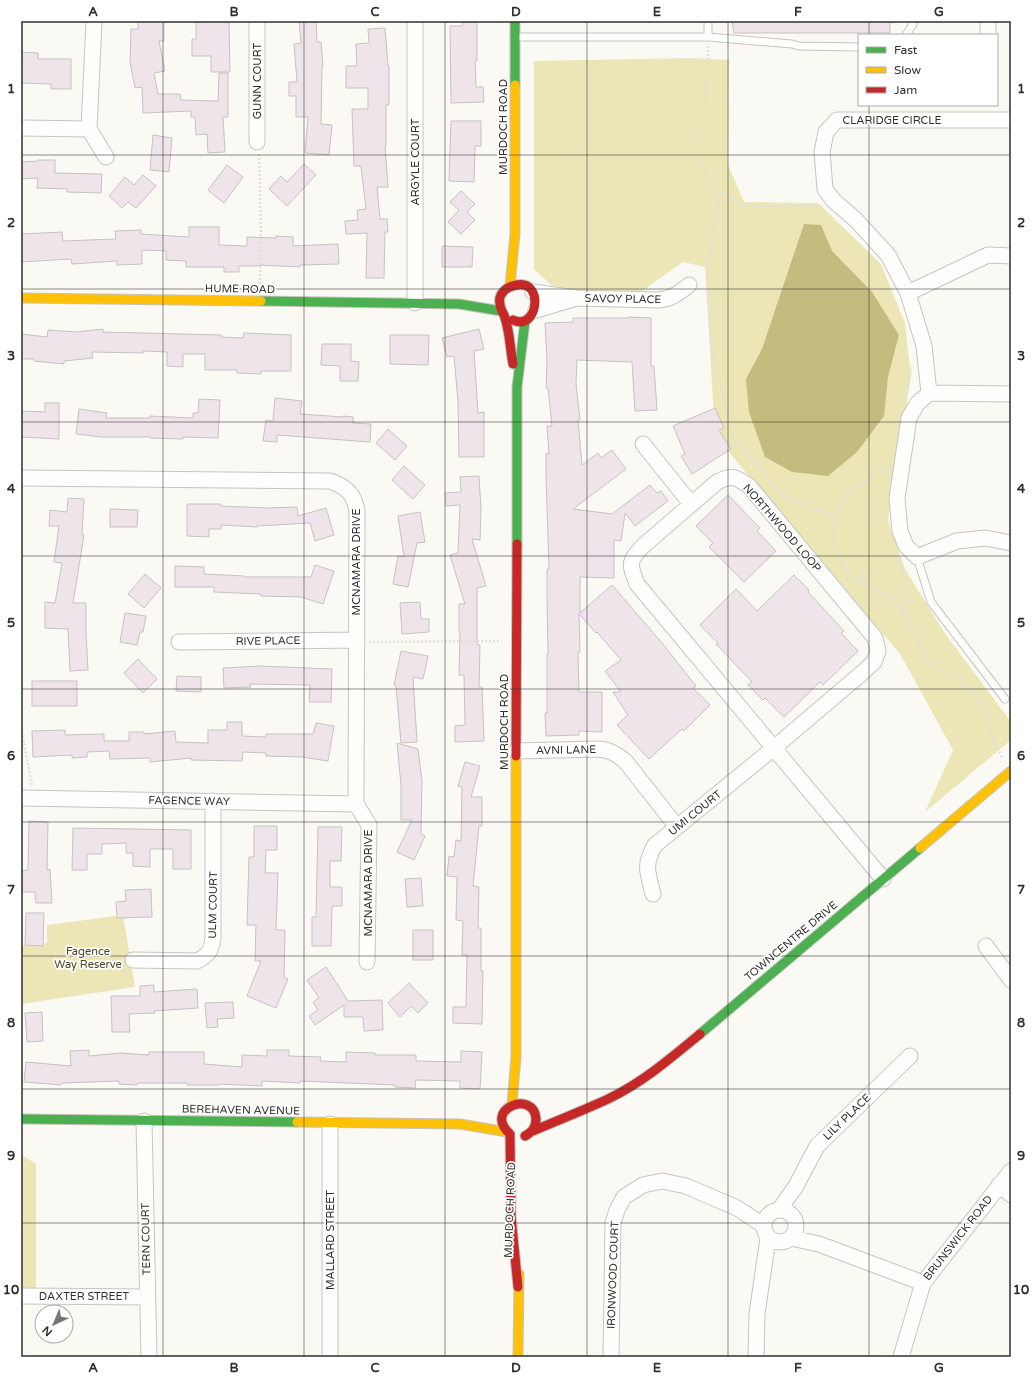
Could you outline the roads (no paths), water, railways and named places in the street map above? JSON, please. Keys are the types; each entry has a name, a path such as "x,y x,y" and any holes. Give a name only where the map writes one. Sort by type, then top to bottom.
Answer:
{"main road":[{"name":"MURDOCH ROAD","path":"515,21 515,234 510,286 497,295 503,314 517,387"},
{"name":"MURDOCH ROAD","path":"515,234 521,264"},
{"path":"503,314 516,322 525,321 531,317 536,310 535,295 527,285 518,284 510,286"},
{"name":"HUME ROAD","path":"21,298 459,304 503,314"},
{"name":"HUME ROAD","path":"459,304 480,299"},
{"name":"MURDOCH ROAD","path":"512,1104 516,1057 517,387 525,321"},
{"name":"TOWNCENTRE DRIVE","path":"531,1133 604,1101 641,1080 671,1058 883,878 1011,772"},
{"name":"MURDOCH ROAD","path":"516,1057 523,1080"},
{"path":"526,1146 531,1133 536,1126 537,1120 535,1108 527,1094"},
{"path":"493,1115 504,1111 512,1104 522,1103 535,1108"},
{"name":"TOWNCENTRE DRIVE","path":"556,1110 576,1112"},
{"name":"MURDOCH ROAD","path":"504,1111 502,1118 503,1126 508,1133 511,1216 518,1287 518,1357"},
{"name":"BEREHAVEN AVENUE","path":"21,1119 330,1124 460,1124 508,1133"},
{"name":"BEREHAVEN AVENUE","path":"460,1124 480,1119"},
{"path":"508,1133 518,1137 524,1137 531,1133"},
{"name":"MURDOCH ROAD","path":"518,1287 522,1248 521,1226"}],"street":[{"path":"94,21 90,129 106,157"},
{"name":"GUNN COURT","path":"257,21 257,142"},
{"name":"ARGYLE COURT","path":"415,21 415,303"},
{"path":"988,21 988,34"},
{"name":"CLARIDGE CIRCLE","path":"929,393 924,346 908,293 888,255 856,220 832,200 825,188 822,152 826,132 836,120 989,112 1011,120"},
{"path":"21,128 90,129"},
{"path":"908,293 988,255 1011,256"},
{"name":"SAVOY PLACE","path":"527,285 576,298 657,300 668,299 675,296 689,285"},
{"name":"SAVOY PLACE","path":"536,310 576,298"},
{"path":"1011,394 929,393 917,404 909,418 897,498 900,531 906,546 917,557 957,540 985,538 1011,543"},
{"path":"643,444 692,504"},
{"name":"NORTHWOOD LOOP","path":"775,748 874,662 878,651 875,638 749,486 737,477 726,477 717,482 633,555 630,566 637,584 883,878"},
{"name":"MCNAMARA DRIVE","path":"21,478 330,481 341,485 350,493 355,500 357,511 356,804 369,825 367,962"},
{"name":"RIVE PLACE","path":"179,642 357,641"},
{"name":"UMI COURT","path":"653,894 647,870 648,857 655,846 775,748"},
{"name":"AVNI LANE","path":"516,751 598,749 617,754 626,762 677,827"},
{"name":"FAGENCE WAY","path":"26,798 356,804"},
{"name":"ULM COURT","path":"133,960 197,961 206,957 211,949 213,938 213,801"},
{"path":"986,946 1011,980"},
{"name":"LILY PLACE","path":"756,1357 757,1314 764,1268 796,1186 816,1146 910,1056"},
{"name":"TERN COURT","path":"144,1121 149,1357"},
{"name":"MALLARD STREET","path":"330,1124 330,1357"},
{"name":"BRUNSWICK ROAD","path":"901,1357 923,1283 1011,1171"},
{"name":"IRONWOOD COURT","path":"611,1357 613,1223 617,1210 624,1197 643,1185 662,1180 686,1186 819,1244 923,1283"},
{"path":"999,1185 1011,1195"},
{"name":"DAXTER STREET","path":"21,1296 147,1297"}],"lane":[{"path":"708,21 708,37"},
{"path":"907,34 913,24 913,21"},
{"path":"516,37 708,37 792,44 799,46 858,47"},
{"path":"917,557 931,602 1005,699"}],"park label":[{"name":"Fagence Way Reserve","path":"88,957"}]}
